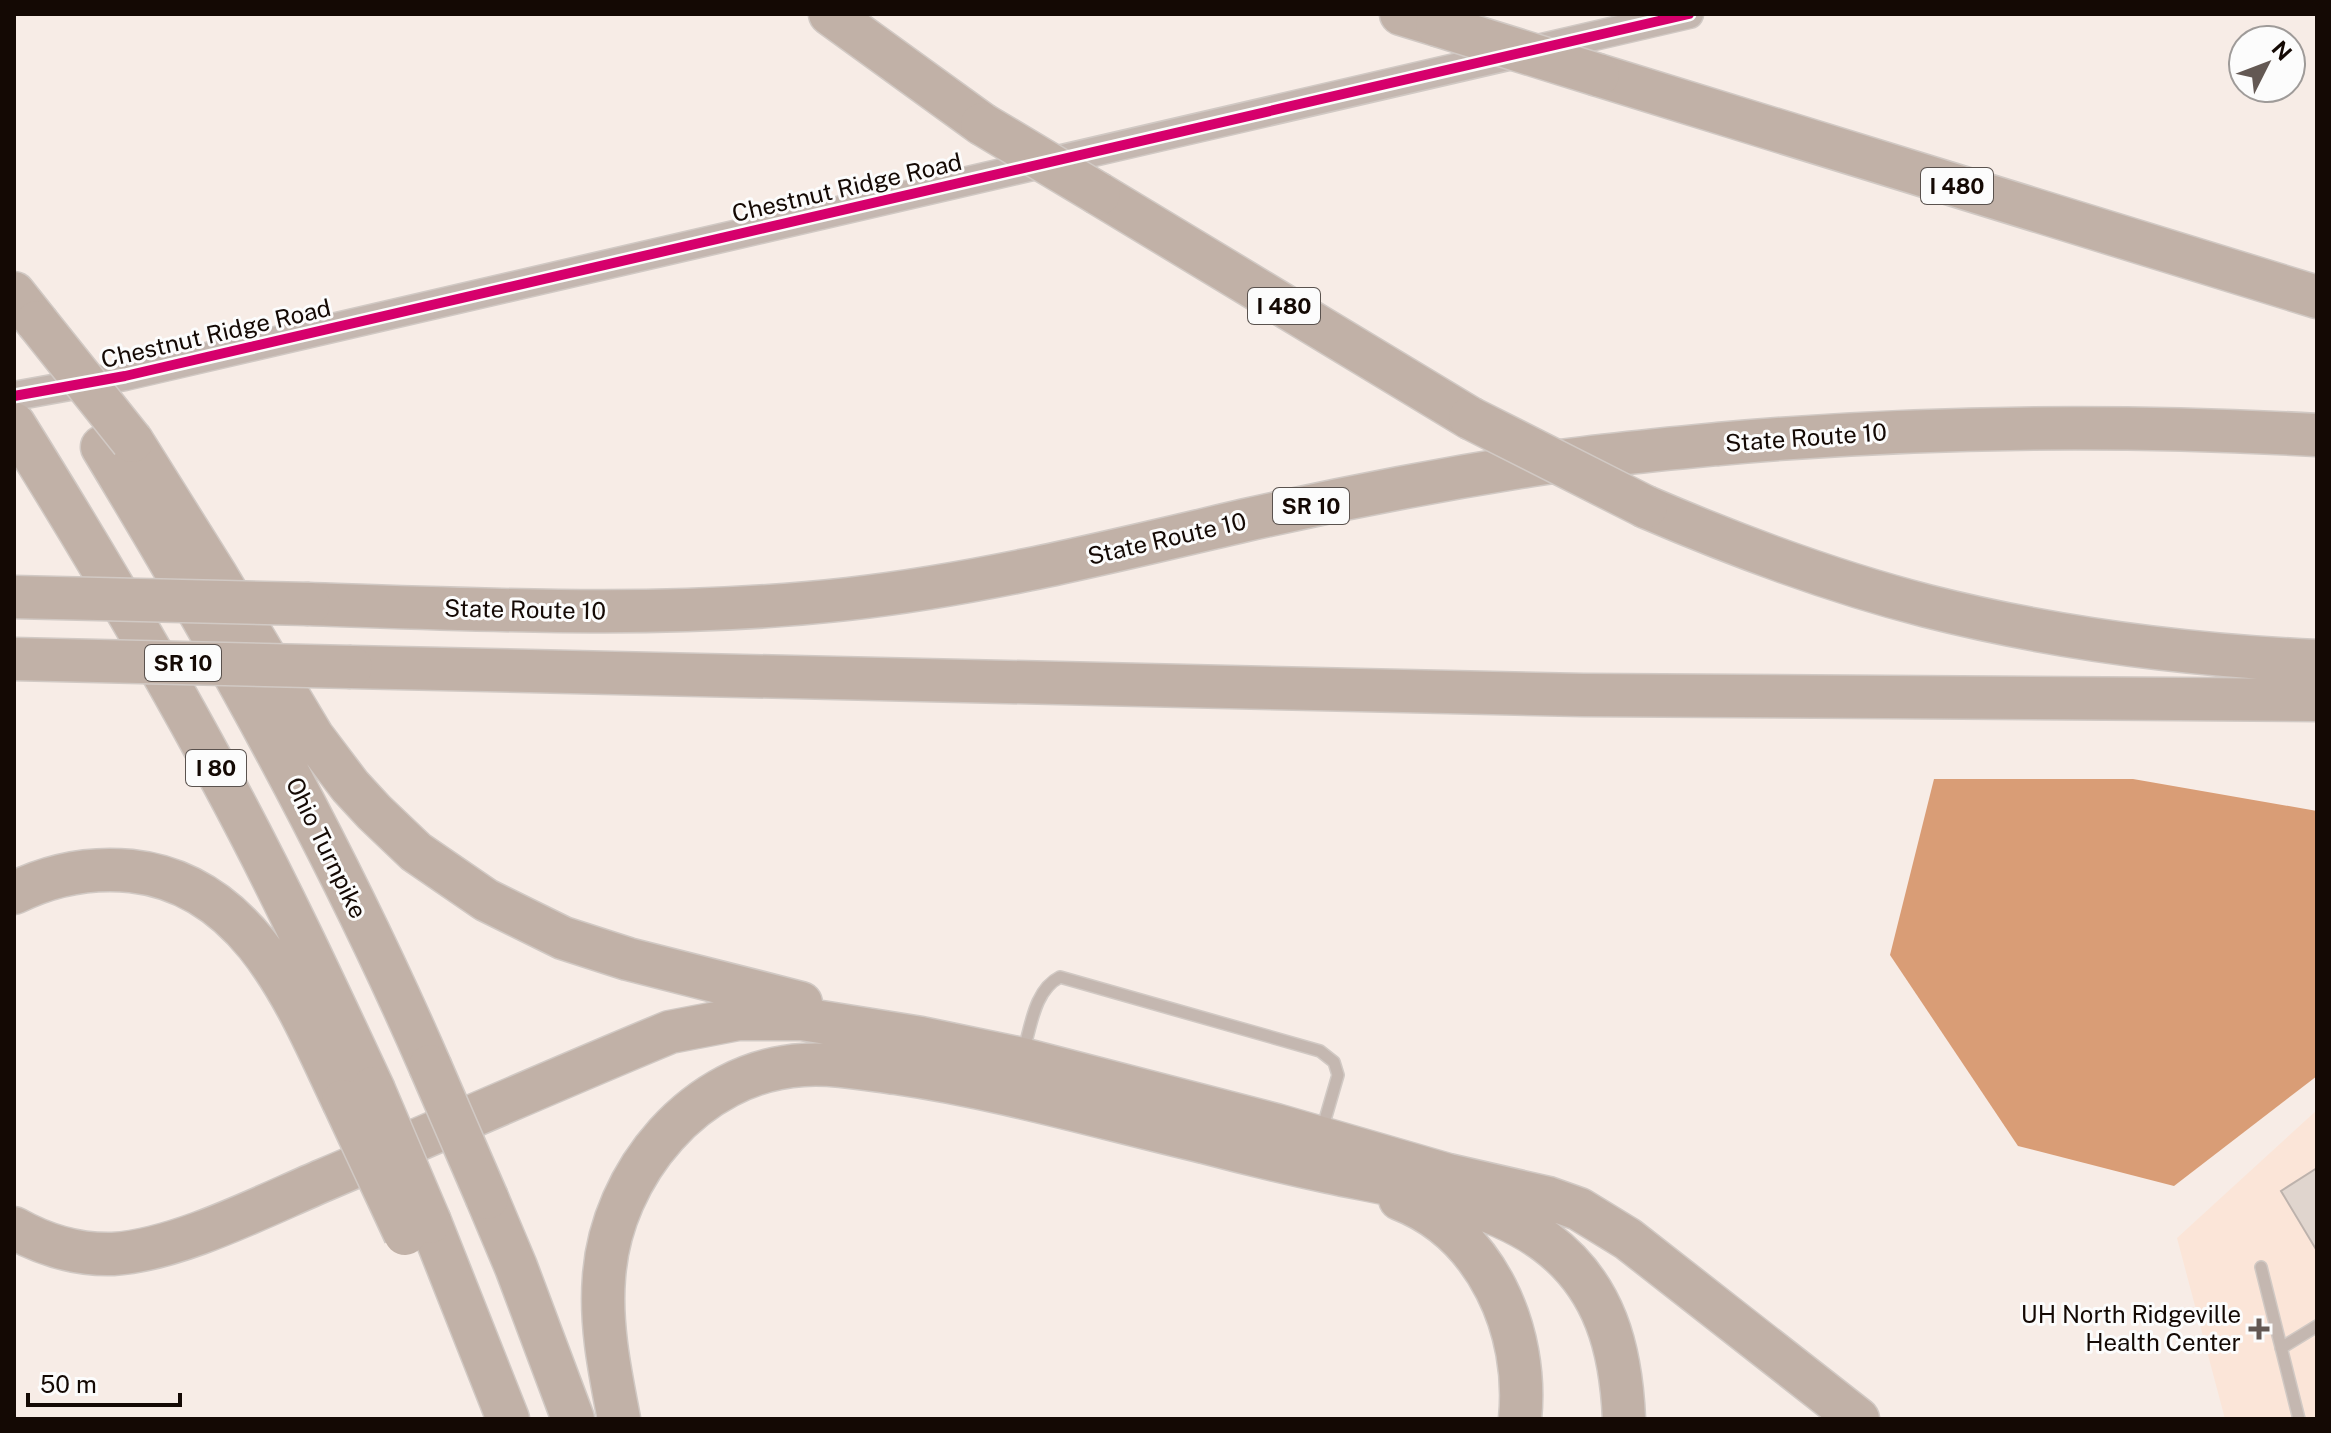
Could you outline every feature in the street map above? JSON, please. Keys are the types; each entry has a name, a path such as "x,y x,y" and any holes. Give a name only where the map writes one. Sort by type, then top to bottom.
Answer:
{"highway":[{"name":"I 480","path":"830,14 982,124 1470,418 1646,507 1811,571 1952,612 2128,644 2317,661"},
{"name":"I 480","path":"1419,20 2317,297"},
{"name":"Ohio Turnpike","path":"22,312 117,444 217,642 287,769 387,971 430,1066 539,1325 573,1419"},
{"name":"I 80","path":"14,424 119,596 224,784 318,971 358,1095"},
{"name":"State Route 10","path":"14,597 489,610 643,612 744,608 852,598 1015,572 1319,504 1529,466 1753,441 2046,427 2196,428 2317,435"},
{"path":"117,444 313,737 350,786 416,852 486,900 563,938 921,1038"},
{"name":"SR 10","path":"14,659 1583,695 2317,700"},
{"path":"14,893 73,871 116,869 161,877 210,900 253,938 274,967 308,1028 358,1095 418,1228 452,1336 475,1378 506,1419"},
{"path":"14,1228 52,1245 92,1253 121,1253 166,1244 261,1207 651,1040 696,1026 738,1019 783,1018 825,1022 1022,1059 1324,1155 1413,1189 1489,1212 1527,1230 1560,1253 1586,1283 1605,1318 1618,1357 1624,1419"},
{"path":"14,1248 50,1262 90,1269 129,1269 165,1261 219,1242 612,1072 668,1050 714,1038 779,1032 828,1038 856,1045 948,1081"},
{"path":"619,1419 604,1324 604,1275 613,1227 633,1179 675,1125 692,1111 726,1089 768,1070 807,1064 853,1067 948,1081 1324,1155 1448,1175 1548,1198 1579,1209 1612,1227 1858,1419"},
{"path":"1324,1155 1423,1211 1450,1230 1478,1261 1503,1301 1516,1340 1523,1390 1520,1419"},
{"path":"1448,1175 1539,1213 1569,1235 1592,1259 1613,1288 1630,1328 1639,1375 1641,1419"}],"street":[{"name":"Chestnut Ridge Road","path":"14,396 125,376 1689,14"}],"lane":[{"path":"1022,1059 1039,997 1051,982 1060,977 1320,1051 1334,1062 1338,1075 1324,1155"},
{"path":"2261,1267 2299,1419"},
{"path":"2281,1348 2317,1326"}],"shaded area":[{"path":"1934,779 2133,779 2317,811 2317,1076 2174,1186 2018,1146 1890,955"},
{"name":"UH North Ridgeville Health Center","path":"2317,1110 2317,1419 2225,1419 2177,1238"}],"building":[{"path":"2317,1168 2317,1251 2281,1191"}],"cycle path":[{"path":"14,396 125,376 1689,14"}],"place":[{"name":"UH North Ridgeville Health Center","path":"2259,1329"}]}
